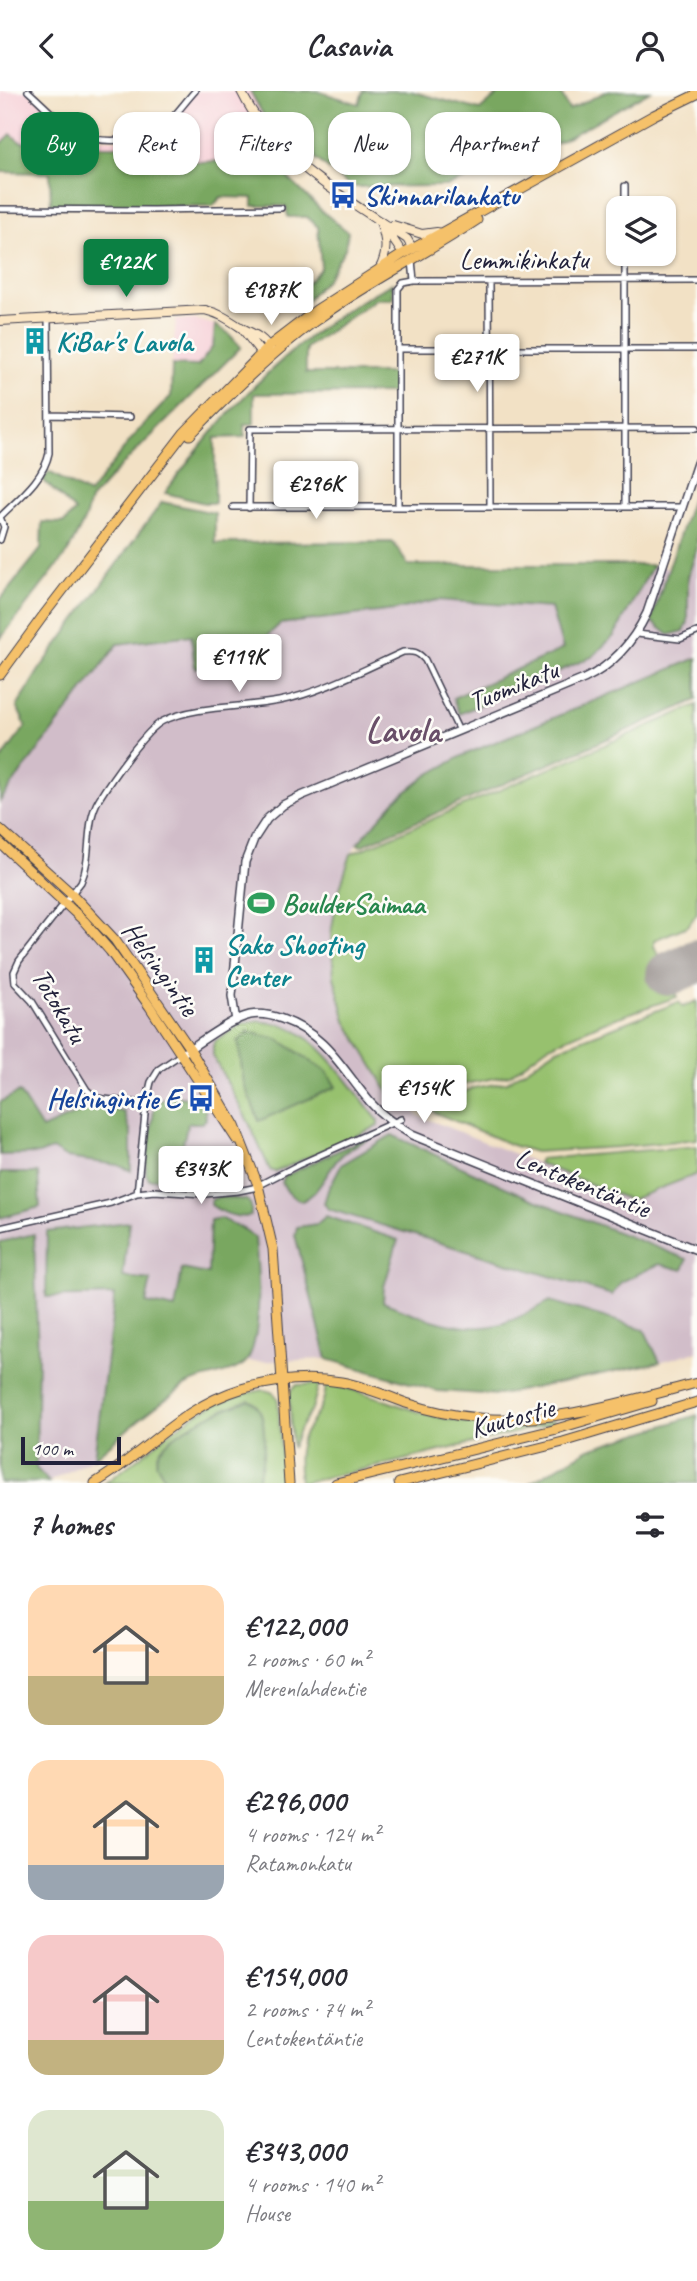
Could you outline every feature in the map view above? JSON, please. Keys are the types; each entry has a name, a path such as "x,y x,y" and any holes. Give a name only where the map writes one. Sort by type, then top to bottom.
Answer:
{"main road":[{"path":"240,91 259,120 286,152 320,180 407,239 413,249 412,260"},
{"path":"0,675 163,461 209,406 265,350 316,310 403,254 529,186 691,91"},
{"path":"654,115 697,94"},
{"path":"163,461 273,356 320,317 382,276 447,240 529,186"},
{"path":"380,221 427,235 467,220"},
{"path":"380,221 403,254 412,260"},
{"path":"379,269 386,249 380,221"},
{"path":"0,321 193,310 214,312 253,332 265,350 273,356"},
{"name":"Helsingintie","path":"0,829 72,894 129,958 190,1049 228,1112 258,1185 273,1249 289,1483"},
{"name":"Helsingintie","path":"0,843 97,935 123,967 249,1160"},
{"path":"95,1483 173,1423 206,1402 242,1389 283,1380 343,1382 445,1414 500,1419 538,1418 596,1408 697,1385"},
{"name":"Kuutostie","path":"336,1483 553,1430 697,1385"},
{"name":"Kuutostie","path":"400,1483 479,1464 697,1402"},
{"path":"414,1483 479,1464"}],"street":[{"path":"28,91 75,133 86,138 121,141 145,137 160,130 195,91"},
{"path":"625,186 625,196"},
{"path":"0,209 281,208"},
{"path":"398,507 398,289 403,283 414,281 412,260"},
{"path":"625,266 625,507"},
{"name":"Lemmikinkatu","path":"414,281 697,280"},
{"path":"489,281 490,507"},
{"path":"0,540 4,527 0,517 47,466 48,317"},
{"path":"398,349 697,349"},
{"path":"49,415 130,417"},
{"path":"249,507 250,429 697,428"},
{"name":"Tuomikatu","path":"236,1021 232,996 245,862 254,839 267,820 283,805 301,796 594,674 615,659 637,634 647,613 697,463"},
{"path":"233,507 682,507"},
{"path":"637,634 680,639 697,632"},
{"name":"Totokatu","path":"146,1104 96,1098 87,1090 32,1001 15,983 14,972 19,961 84,875 91,817 99,799 149,732 161,722 180,715 281,701 317,689 403,652 412,651 425,660 459,731"},
{"name":"Lentokentäntie","path":"180,1055 250,1015 274,1016 304,1029 336,1056 371,1103 412,1135 697,1250"},
{"path":"137,1193 146,1104 151,1082 155,1074 180,1055"},
{"path":"0,1228 111,1203 137,1193 238,1191 258,1185 401,1119"}],"shaded area":[{"path":"0,91 27,91 53,112 21,112 21,172 0,172"},
{"path":"195,91 250,91 261,112 214,112 214,175 274,175 253,197 221,197 213,206 51,206 50,175 99,175 99,139 113,140 113,175 200,175 200,112 176,112"},
{"path":"176,320 197,320 215,325 213,346 198,366 172,365"},
{"path":"697,548 697,658 499,740 396,800 351,854 338,894 331,933 392,1098 413,1108 417,1115 630,1200 697,1174 697,1351 660,1362 644,1329 548,1302 519,1318 498,1325 477,1327 436,1322 383,1302 384,1287 397,1240 317,1224 297,1227 295,1235 327,1359 248,1362 253,1346 208,1274 175,1309 146,1303 151,1280 123,1277 47,1232 46,1297 115,1295 94,1458 49,1482 36,1468 38,1358 34,1235 0,1242 0,801 118,644 191,635 195,668 268,634 280,624 395,610 437,600 551,608 563,649 453,697 459,714 592,657 653,565 668,568 657,604 688,622 688,577"}],"green space":[{"path":"250,91 317,91 359,104 363,91 410,91 480,110 502,91 560,91 569,110 607,91 650,91 561,141 561,112 425,112 425,175 475,175 447,186 351,187 336,175 411,175 411,112 328,112 328,169 316,159 314,152 314,112 261,112"},
{"path":"11,134 21,142 21,172 0,172 0,145"},
{"path":"99,146 113,146 113,175 200,175 200,162 214,161 214,175 285,175 348,232 345,249 327,279 304,303 294,298 321,268 318,227 307,217 288,217 286,206 253,206 253,198 221,197 213,206 51,206 50,175 99,175"},
{"path":"393,283 393,299 376,299 306,348 306,373 393,373 393,393 254,394 254,424 244,424 245,437 215,438 215,503 204,503 165,493 213,431 267,374 327,324"},
{"path":"215,325 228,333 241,347 90,500 85,519 68,552 0,639 0,600 41,549 42,522 64,523 75,511 43,480 49,472 89,494 137,432 171,396 172,365 198,366 213,346"},
{"path":"697,483 697,548 688,577 688,622 684,631 669,635 651,621"},
{"path":"162,502 215,513 215,543 393,542 408,565 653,565 614,636 592,657 459,714 453,698 563,649 551,608 437,600 395,610 280,624 236,665 195,668 191,635 118,644 0,801 0,761 26,726 17,707 39,670"},
{"path":"697,658 697,700 361,846 357,844 396,800 428,775 464,755"},
{"path":"697,705 697,913 688,926 654,940 654,946 677,997 602,1023 547,1047 510,1075 465,1084 413,1108 392,1098 346,1021 334,977 331,933 338,894 351,854"},
{"path":"697,1001 697,1139 535,1152 512,1145 433,1110 434,1106 473,1088 507,1082 557,1049 679,1002 683,1007"},
{"path":"256,1021 283,1025 297,1031 323,1052 378,1120 378,1126 275,1172 270,1170 249,1123 213,1056 215,1041 244,1023"},
{"path":"249,1032 278,1039 327,1072 336,1087 259,1121 244,1084 238,1041"},
{"path":"19,1092 42,1129 91,1107 124,1112 131,1133 131,1171 118,1165 67,1158 52,1149 39,1154 0,1155 0,1102"},
{"path":"176,1096 198,1100 205,1106 206,1119 202,1123 188,1123 174,1179 149,1179 146,1167 155,1102"},
{"path":"375,1133 377,1135 342,1155 318,1188 302,1201 286,1189 282,1182 285,1176"},
{"path":"392,1135 527,1197 687,1259 683,1270 659,1264 621,1282 612,1295 328,1209 324,1203 341,1165"},
{"path":"697,1146 697,1174 630,1200 538,1163 540,1159"},
{"path":"0,1173 38,1173 40,1207 0,1218"},
{"path":"219,1196 247,1200 251,1205 251,1216 241,1217 220,1211 211,1205 211,1200"},
{"path":"326,1216 398,1240 384,1287 383,1302 456,1326 486,1327 507,1322 550,1301 644,1329 660,1362 499,1395 437,1391 327,1359 295,1235 297,1227 317,1224"},
{"path":"221,1218 255,1238 258,1317 248,1359 231,1371 184,1386 139,1419 94,1458 115,1295 46,1297 47,1232 129,1222 123,1277 151,1280 146,1303 175,1309 182,1269 208,1274 210,1220"},
{"path":"34,1234 38,1358 36,1468 49,1482 0,1483 0,1242"},
{"path":"319,1384 312,1409 292,1448 289,1393 296,1385"},
{"path":"325,1384 464,1422 494,1424 553,1420 554,1423 300,1483 300,1445 324,1399"},
{"path":"263,1390 273,1393 278,1401 283,1483 105,1483 196,1414 238,1396"},
{"path":"249,1400 261,1413 263,1424 264,1449 257,1480 246,1483 168,1483 156,1463 158,1453 165,1444 200,1421"},
{"path":"697,1415 697,1483 530,1483 589,1449"}],"runway":[{"path":"668,974 697,961"}],"place":[{"name":"Skinnarilankatu","path":"343,195"},
{"name":"KiBar's Lavola","path":"35,341"},
{"name":"BoulderSaimaa","path":"261,903"},
{"name":"Sako Shooting Center","path":"204,960"},
{"name":"Helsingintie E","path":"201,1098"}],"district":[{"name":"Lavola","path":"403,730"}]}
